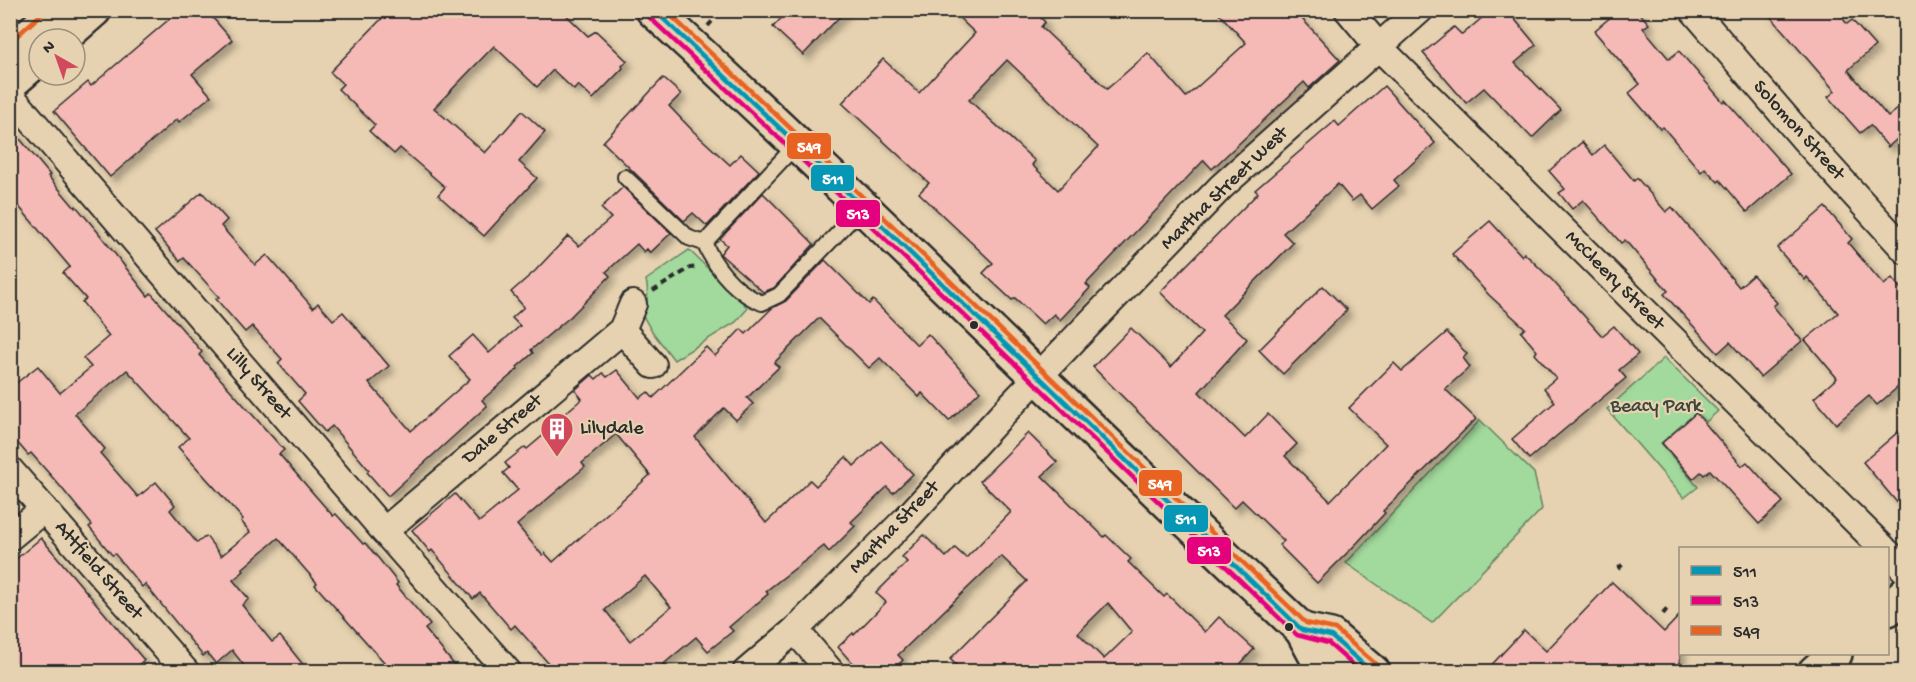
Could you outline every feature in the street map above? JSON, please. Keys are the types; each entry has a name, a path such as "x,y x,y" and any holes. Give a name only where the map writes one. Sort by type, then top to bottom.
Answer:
{"main road":[{"path":"10,52 58,10"},
{"path":"75,27 94,10"},
{"path":"653,10 863,207 1302,630 1316,656 1334,672"},
{"path":"10,83 27,68"},
{"path":"1889,607 1905,593"},
{"path":"1302,630 1331,636 1373,672"},
{"path":"1815,672 1834,655"}],"street":[{"name":"McCleery Street","path":"1348,10 1379,47 1881,547"},
{"name":"Martha Street West","path":"1038,378 1221,187 1420,10"},
{"name":"Solomon Street","path":"1693,10 1805,140 1905,250"},
{"name":"Lilly Street","path":"10,95 508,672"},
{"name":"Dale Street","path":"384,531 622,330 633,304"},
{"path":"622,330 653,365"},
{"name":"Martha Street","path":"746,672 795,630 907,518 1038,378"},
{"name":"Attfield Street","path":"10,470 186,672"},
{"path":"10,537 44,509"},
{"path":"1889,555 1905,571"},
{"path":"795,630 831,672"}],"lane":[{"path":"704,243 797,144"},
{"path":"625,177 689,238 704,243 713,263 746,297 762,303 779,295 863,207"}],"path":[{"path":"633,304 690,268 706,267 713,263"},
{"path":"1618,569 1624,563"},
{"path":"1664,614 1670,606"}],"green space":[{"path":"689,250 748,308 736,322 674,360 642,314 647,298 646,280"},
{"name":"Beacy Park","path":"1664,358 1718,411 1706,422 1697,412 1661,443 1698,487 1684,498 1607,409"},
{"path":"1480,420 1534,473 1542,509 1432,623 1346,563"}],"building":[{"path":"180,10 206,10 232,40 192,74 211,96 179,122 177,119 110,177 54,111 82,87 87,87 88,82 91,86"},
{"path":"390,10 562,11 588,36 596,31 627,61 593,99 578,85 574,90 553,70 537,87 494,46 434,108 485,153 522,111 545,132 519,162 537,178 484,236 438,195 445,187 400,148 394,154 369,131 375,125 338,89 343,84 330,72"},
{"path":"789,10 846,10 803,55 773,27"},
{"path":"951,10 1033,10 1045,22 1041,27 1107,89 1148,53 1186,97 1246,43 1216,10 1294,10 1340,60 1309,88 1304,82 1212,169 1204,160 1086,284 1090,288 1060,320 1054,314 1043,324 983,273 993,263 919,193 929,183 842,103 883,59 919,93 975,33","holes":["1007,60 1098,147 1058,190 1032,165 1035,161 969,100"]},
{"path":"1491,10 1507,10 1536,45 1515,63 1561,110 1532,138 1484,88 1466,103 1423,53 1454,27 1462,35"},
{"path":"1619,10 1637,10 1649,24 1643,28 1669,59 1679,51 1723,102 1725,100 1791,174 1747,212 1720,180 1718,182 1705,168 1701,172 1663,127 1660,129 1629,93 1640,84 1594,31"},
{"path":"1765,10 1836,10 1847,24 1852,20 1875,46 1848,70 1888,117 1905,103 1905,132 1888,147 1870,125 1860,133 1828,97 1835,91"},
{"path":"663,78 681,94 669,106 693,131 730,165 741,154 759,171 707,226 693,213 684,221 603,142"},
{"path":"1384,86 1435,143 1394,180 1399,186 1372,209 1360,195 1352,201 1338,184 1283,233 1293,243 1222,315 1247,339 1199,392 1245,438 1268,414 1297,444 1285,456 1330,501 1386,444 1349,408 1394,363 1402,371 1447,332 1467,354 1463,358 1470,367 1445,389 1476,419 1383,511 1385,513 1317,583 1279,545 1284,541 1242,500 1234,508 1093,367 1131,328 1171,367 1202,333 1160,292 1258,193 1255,190 1335,121 1339,126"},
{"path":"10,127 148,296 151,293 202,352 199,355 284,450 279,454 333,516 336,514 379,559 398,583 396,585 430,625 425,629 460,672 393,672 315,585 317,583 278,538 242,569 244,571 233,580 249,599 242,605 272,642 280,636 309,672 249,672 232,650 216,664 207,653 203,656 145,584 142,587 115,554 112,555 89,527 92,525 60,486 31,453 28,455 10,434 10,388 38,366 60,393 91,367 83,358 109,336 82,302 86,299 63,273 70,267 10,196","holes":["127,370 189,438 178,447 243,519 241,521 250,532 221,556 206,536 197,543 170,510 175,505 156,482 138,497 100,453 105,449 75,414"]},
{"path":"1582,142 1593,155 1604,145 1634,181 1637,178 1666,212 1672,207 1739,287 1753,275 1777,303 1773,306 1802,341 1760,377 1730,342 1718,353 1664,294 1668,291 1625,240 1621,243 1583,200 1572,209 1559,193 1565,189 1549,171"},
{"path":"623,187 671,233 650,253 647,249 644,252 637,244 606,272 610,276 590,297 531,350 533,353 517,367 518,369 482,400 487,406 388,496 332,426 325,432 298,401 305,394 278,363 282,359 252,326 245,332 216,299 219,297 184,258 180,261 155,232 202,192 227,220 221,226 255,265 267,255 313,308 318,303 333,320 343,312 389,366 369,383 411,431 470,379 449,356 473,335 489,353 520,326 512,318 524,307 511,292 535,271 568,236 579,246 611,218 601,208"},
{"path":"763,193 814,244 774,288 763,292 720,254 727,245 720,239"},
{"path":"1825,207 1852,239 1848,243 1884,285 1892,278 1905,294 1905,381 1877,405 1869,396 1836,424 1814,398 1837,378 1805,340 1838,313 1807,277 1805,280 1777,248"},
{"path":"1490,221 1522,256 1524,253 1552,280 1602,336 1614,326 1638,354 1619,370 1626,378 1529,459 1512,439 1555,402 1544,388 1556,378 1535,354 1537,351 1521,332 1525,328 1489,295 1452,254"},
{"path":"825,260 869,304 873,300 917,345 928,334 980,391 949,421 922,393 919,397 880,358 869,368 819,318 774,363 779,367 747,398 753,404 736,420 724,408 695,437 766,523 810,480 816,486 846,457 854,466 881,441 913,474 893,493 887,487 851,522 855,526 829,552 824,546 766,591 768,594 729,627 733,631 708,651 696,637 654,672 556,672 515,625 511,629 480,593 473,599 412,530 455,494 479,522 518,490 503,473 509,468 505,463 525,447 527,449 582,399 575,390 592,375 596,379 603,373 607,377 617,370 640,398 648,392 653,398 706,347 715,356 741,329 746,334 772,308 786,301","holes":["616,434 650,475 553,562 545,553 542,555 517,525 585,467 582,463","645,576 671,607 630,641 605,610"]},
{"path":"1323,286 1347,310 1283,374 1259,350"},
{"path":"1696,413 1742,466 1747,462 1783,502 1759,524 1710,470 1704,475 1701,472 1693,479 1662,443"},
{"path":"1905,426 1905,512 1863,462"},
{"path":"1028,433 1057,462 1042,476 1104,537 1106,535 1131,559 1128,562 1164,597 1167,594 1205,632 1219,617 1254,649 1233,672 963,672 950,659 1027,581 1001,556 898,655 903,660 891,672 860,672 838,647 853,633 854,635 886,602 876,593 907,562 902,557 924,535 946,557 955,548 966,558 1011,512 980,481","holes":["1108,603 1132,632 1104,659 1078,633"]},
{"path":"41,538 144,660 130,672 21,672 10,659 10,564"},
{"path":"1612,582 1664,632 1679,616 1680,672 1485,672 1524,630 1546,651"}],"transit line":[{"name":"549","path":"10,42 46,10"},
{"name":"511","path":"654,10 817,163 1302,630 1331,636 1372,672"},
{"name":"549","path":"665,10 1306,623 1335,629 1378,666"},
{"name":"513","path":"648,16 812,169 1297,635 1328,643 1361,672"}],"place":[{"name":"Lilydale","path":"557,458"}]}
